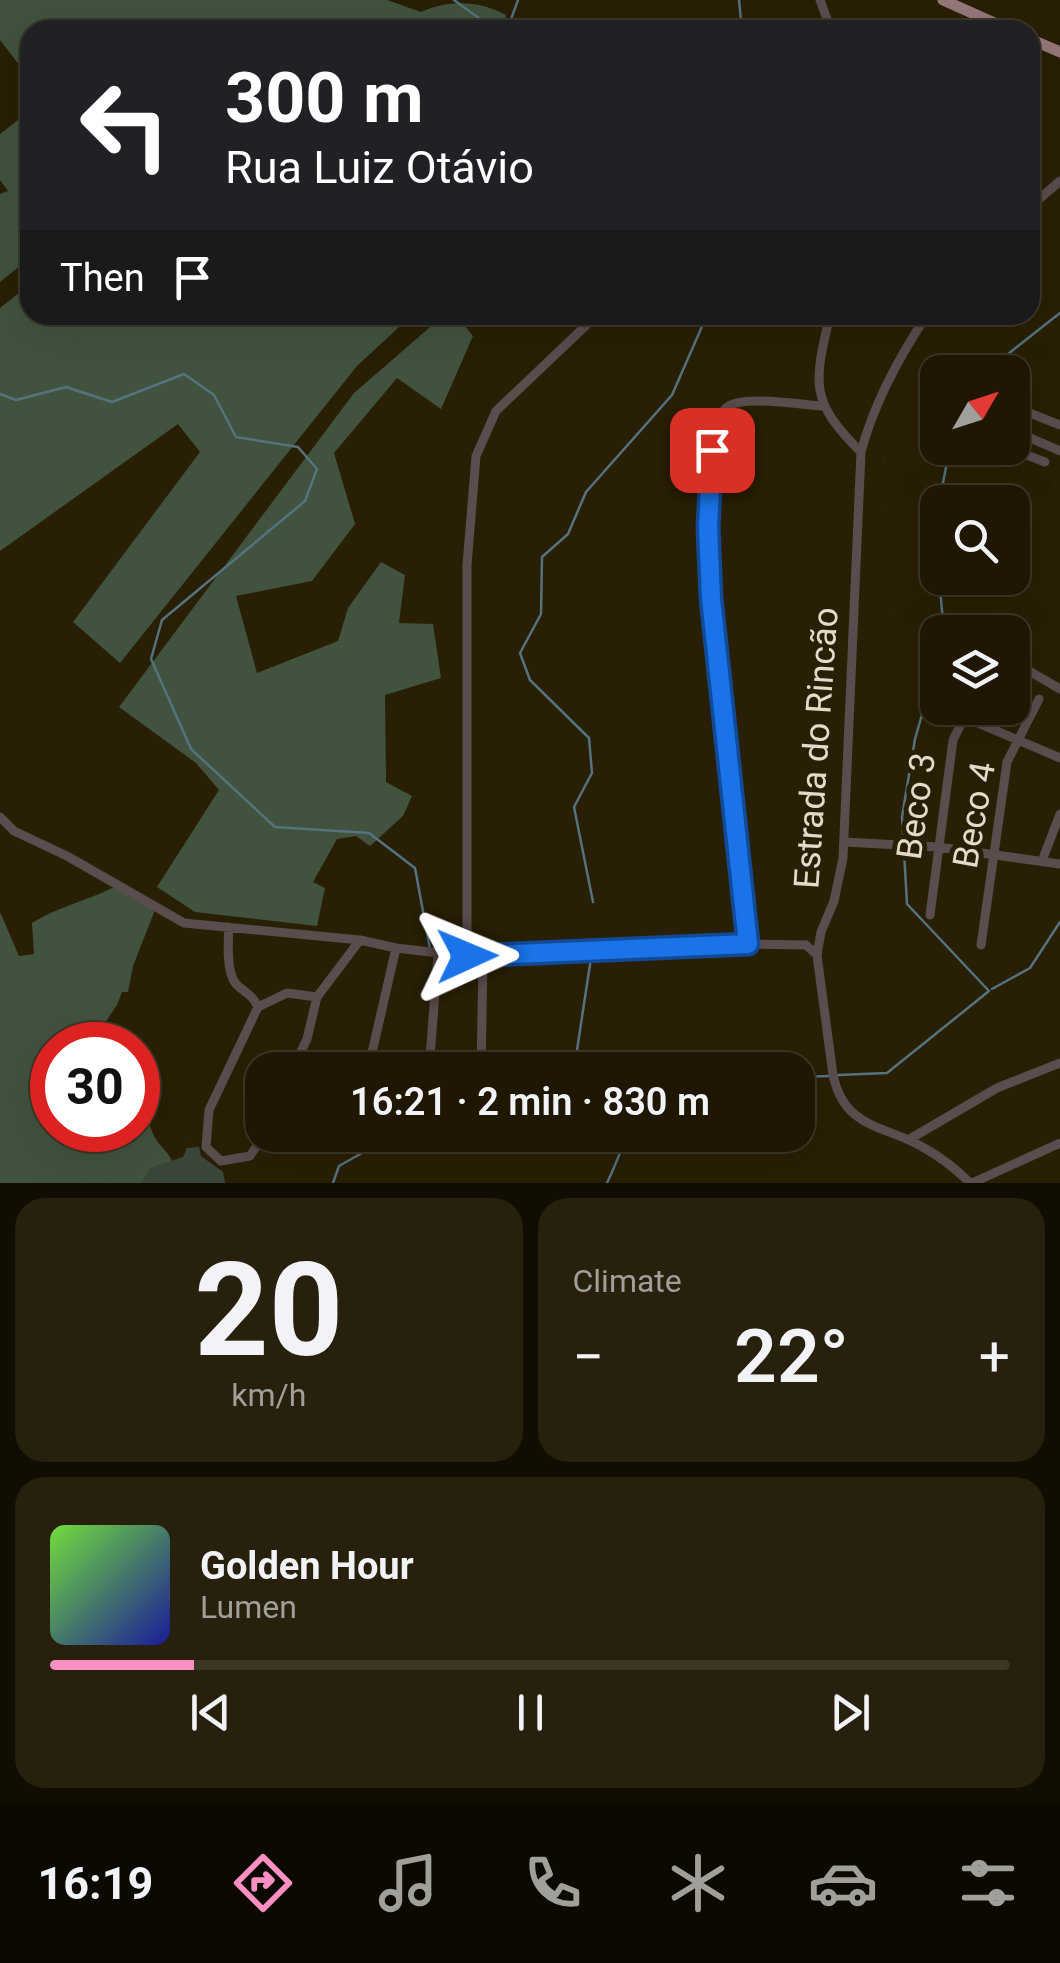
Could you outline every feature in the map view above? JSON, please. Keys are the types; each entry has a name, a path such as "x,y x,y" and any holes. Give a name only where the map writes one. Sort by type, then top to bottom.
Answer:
{"main road":[{"path":"943,0 976,20"}],"street":[{"path":"1040,198 1060,181"},
{"path":"467,956 467,565 476,456 496,411 586,325"},
{"path":"828,325 819,362 822,406 834,426 861,452"},
{"name":"Estrada do Rincão","path":"921,325 888,382 861,452 844,842 834,901 821,932 817,955 836,1092 845,1106 861,1121 925,1148 971,1183"},
{"path":"748,944 711,598 708,527 715,426 723,411 736,402 822,406"},
{"path":"1030,413 1060,425"},
{"path":"1030,438 1060,451"},
{"path":"1030,456 1045,462"},
{"path":"1030,671 1060,690"},
{"name":"Beco 4","path":"981,945 1008,762 1039,699"},
{"name":"Beco 3","path":"930,915 953,740 960,725"},
{"path":"991,725 1060,758"},
{"path":"1042,862 1060,814"},
{"path":"0,818 14,831 67,856 184,923 360,940 483,958 806,944 821,932"},
{"path":"844,842 938,848 1060,864"},
{"path":"229,928 232,977 239,987 252,994 258,1007"},
{"path":"301,1052 317,997 360,940"},
{"path":"806,944 817,955"},
{"path":"372,1052 396,948"},
{"path":"430,1052 438,954"},
{"path":"482,1052 483,958"},
{"path":"251,1152 250,1156 221,1160 206,1147 209,1110 258,1007 287,994 317,997"},
{"path":"908,1140 997,1088 1060,1063"},
{"path":"971,1183 1060,1143"}],"green space":[{"path":"0,0 387,0 421,12 463,3 506,15 506,20 20,20 20,66 0,40"},
{"path":"20,118 20,266 0,282 0,194 8,191 0,180 0,134"},
{"path":"20,292 20,325 401,325 357,366 120,663 73,622 200,452 178,424 0,551 0,308"},
{"path":"432,325 464,325 473,336 441,409 397,378 334,453 355,524 312,581 236,596 257,673 338,641 348,608 381,562 405,575 399,623 433,624 441,678 385,695 386,782 412,796 403,816 370,846 356,836 337,839 313,882 325,888 317,926 195,912 157,887 219,790 196,763 119,707 354,393"},
{"path":"114,887 155,910 133,966 128,992 122,992 106,1022 30,1022 30,1152 160,1152 160,1145 172,1161 151,1168 142,1183 0,1183 0,912 19,956 34,954 32,923"},
{"path":"199,1147 201,1156 223,1172 225,1183 142,1183 151,1168 183,1157 187,1148"}],"waterway":[{"path":"454,0 481,20"},
{"path":"511,20 518,0"},
{"path":"739,0 741,20"},
{"path":"1007,355 1060,313"},
{"path":"593,902 574,807 592,773 589,738 530,680 520,653 541,614 542,557 568,534 586,492 672,395 703,325"},
{"path":"0,394 16,400 66,387 112,402 184,374 214,395 236,437 298,447 317,469 305,501 162,620 151,659 191,749 275,827 369,833 415,868 430,949"},
{"path":"942,485 947,465"},
{"path":"941,595 942,615"},
{"path":"838,1075 887,1073 989,991 907,904 902,817 920,722"},
{"path":"992,989 1030,968 1060,922"},
{"path":"576,1052 591,958"},
{"path":"815,1076 830,1076"},
{"path":"333,1183 339,1166 364,1152"},
{"path":"607,1183 621,1152"}],"route":[{"path":"467,956 748,944 711,598 708,527 712,450"}]}
